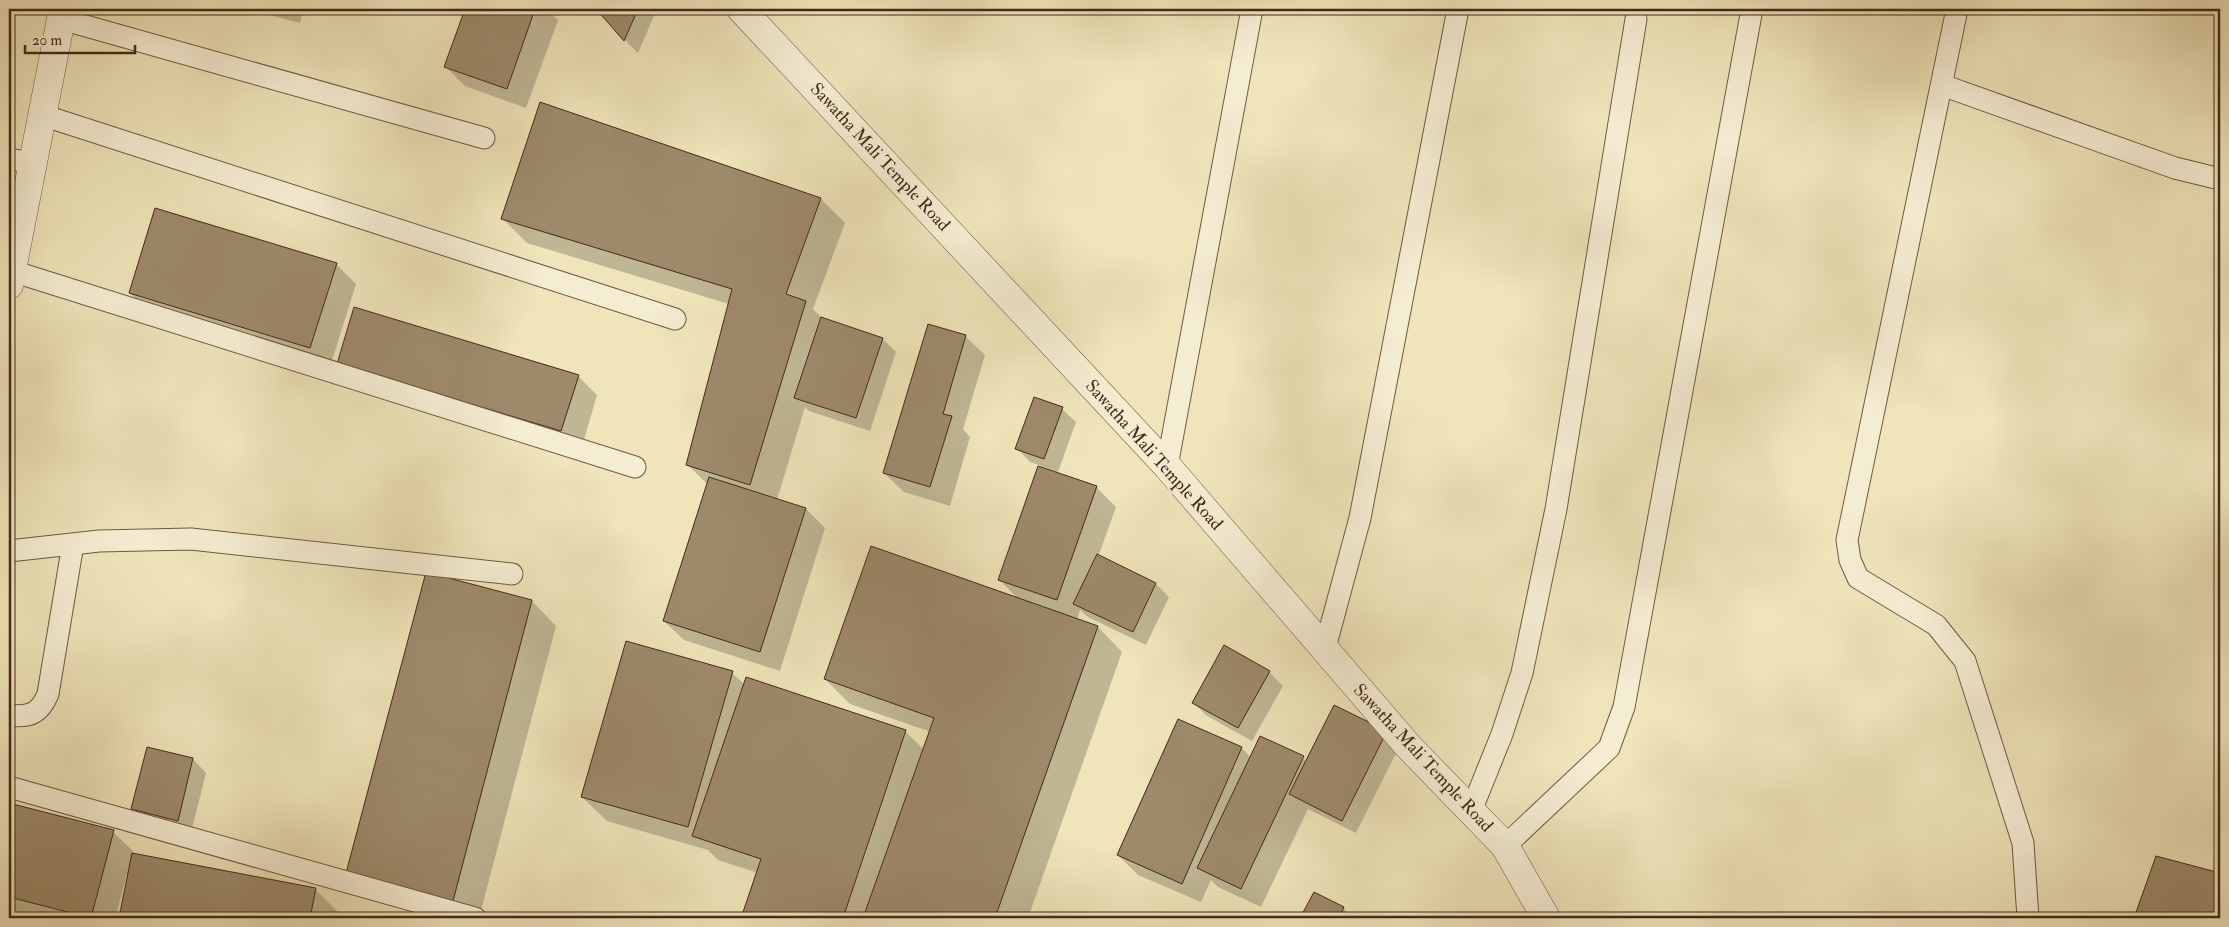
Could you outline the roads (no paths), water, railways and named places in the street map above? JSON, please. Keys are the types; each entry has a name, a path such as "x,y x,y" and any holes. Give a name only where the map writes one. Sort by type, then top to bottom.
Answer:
{"street":[{"name":"Sawatha Mali Temple Road","path":"741,9 1167,466 1409,747 1505,846 1546,918"},
{"path":"10,281 21,161 42,115 62,14"}],"lane":[{"path":"1167,466 1252,9"},
{"path":"1324,648 1336,614 1360,518 1458,9"},
{"path":"1505,846 1609,748 1624,707 1752,9"},
{"path":"1958,9 1847,540 1850,560 1858,578 1936,625 1965,660 2023,843 2028,918"},
{"path":"62,14 484,138"},
{"path":"1471,811 1505,725 1522,673 1530,635 1556,509 1636,19"},
{"path":"1942,85 2175,168 2220,179"},
{"path":"42,115 675,319"},
{"path":"10,281 635,467"},
{"path":"9,551 99,541 191,539 512,574"},
{"path":"9,715 32,716 42,707 48,694 72,544"},
{"path":"9,787 475,918"}]}
